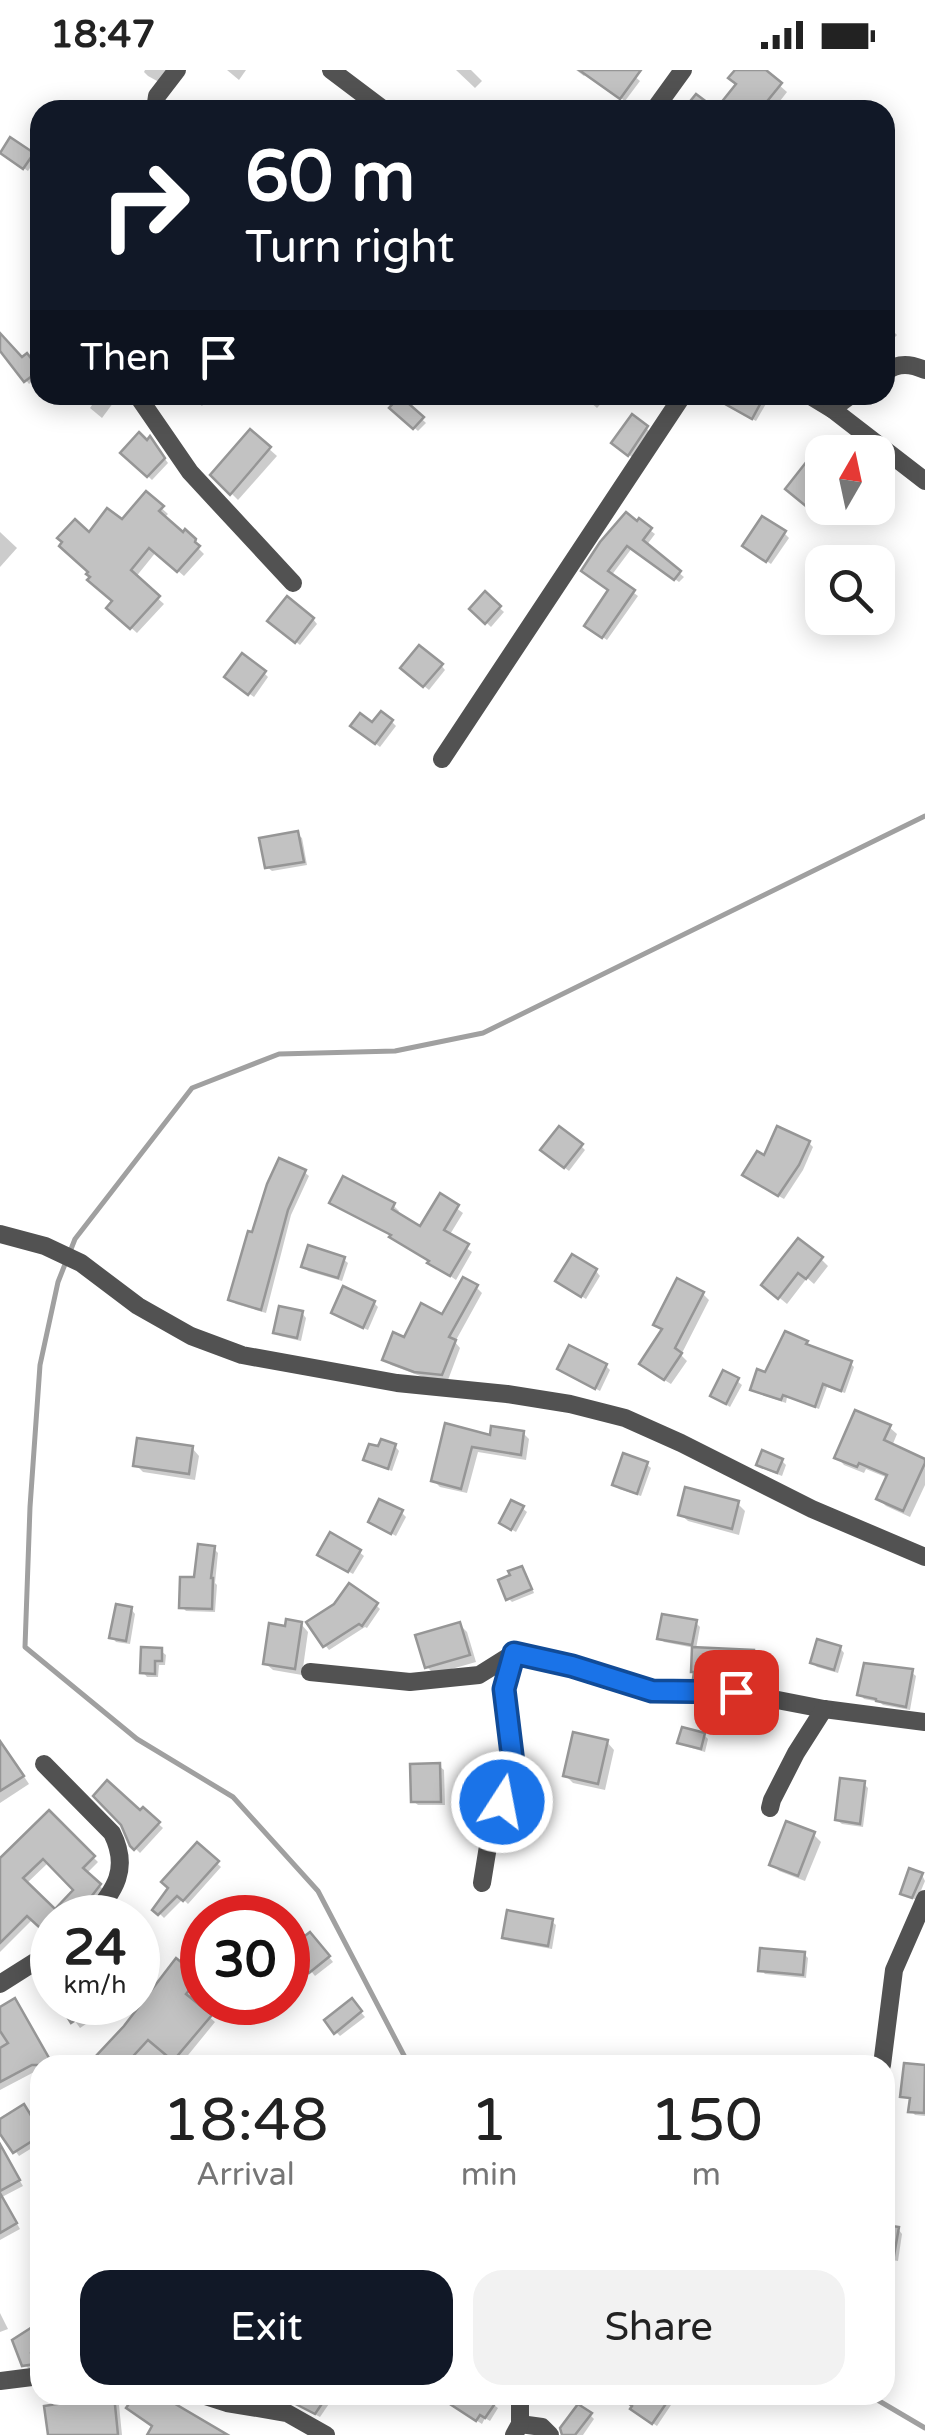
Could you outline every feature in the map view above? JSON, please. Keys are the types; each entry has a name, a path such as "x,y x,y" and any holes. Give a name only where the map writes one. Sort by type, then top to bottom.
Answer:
{"street":[{"path":"156,100 177,70"},
{"path":"331,70 371,100"},
{"path":"661,100 683,70"},
{"path":"895,367 910,364 925,370"},
{"path":"143,405 190,472 292,583"},
{"path":"442,759 676,405"},
{"path":"825,405 925,481"},
{"path":"832,409 837,405"},
{"path":"0,1234 46,1246 191,1336 242,1354 397,1383 523,1396 625,1418 812,1509 925,1558"},
{"path":"482,1883 490,1834 514,1771 504,1689 514,1653"},
{"path":"310,1672 410,1682 480,1675 514,1653 652,1691 736,1692 925,1722"},
{"path":"770,1808 796,1752 824,1708"},
{"path":"44,1764 112,1833 121,1866 111,1895"},
{"path":"883,2055 894,1970 925,1899"},
{"path":"0,1984 30,1965"},
{"path":"0,2381 30,2377"},
{"path":"239,2405 287,2413 326,2435"},
{"path":"517,2429 542,2427 550,2435"}],"building":[{"path":"579,70 641,70 620,99"},
{"path":"735,70 766,70 782,83 768,100 723,100 736,84 728,78"},
{"path":"10,137 30,150 30,159 23,169 0,153"},
{"path":"0,333 22,357 27,353 30,357 30,378 24,382 0,351"},
{"path":"410,405 424,417 413,429 389,408"},
{"path":"727,405 760,405 752,419"},
{"path":"632,414 648,426 628,456 611,443"},
{"path":"250,429 271,447 230,495 210,475"},
{"path":"139,432 147,440 150,436 165,458 147,477 120,453"},
{"path":"805,464 805,505 785,489"},
{"path":"146,491 164,506 159,511 183,532 185,529 200,546 177,572 149,548 131,570 160,596 130,629 106,608 112,601 87,580 88,572 59,546 62,542 57,538 75,519 89,532 107,508 122,519"},
{"path":"626,512 652,528 643,540 681,571 674,580 627,546 608,571 635,590 602,638 584,626 608,590 581,571"},
{"path":"762,516 786,531 766,562 742,546"},
{"path":"485,591 501,606 485,624 469,609"},
{"path":"287,596 314,618 295,643 267,621"},
{"path":"419,645 443,664 423,687 400,668"},
{"path":"242,653 266,671 248,695 224,677"},
{"path":"381,711 393,720 375,744 350,726 360,713 372,722"},
{"path":"298,831 304,862 265,868 259,838"},
{"path":"559,1126 583,1144 564,1168 540,1150"},
{"path":"777,1126 810,1141 778,1196 742,1175 757,1151 764,1155"},
{"path":"279,1158 306,1170 288,1210 261,1310 228,1300 248,1231 252,1232"},
{"path":"343,1176 395,1203 392,1209 420,1226 440,1193 459,1205 444,1230 469,1244 450,1276 391,1235 329,1203"},
{"path":"798,1238 823,1257 806,1279 798,1273 778,1299 761,1285"},
{"path":"308,1245 345,1257 338,1278 301,1267"},
{"path":"572,1254 597,1269 581,1297 555,1281"},
{"path":"463,1277 478,1285 449,1337 456,1340 442,1375 414,1372 382,1360 393,1332 404,1337 421,1303 442,1314"},
{"path":"677,1278 704,1292 675,1348 682,1353 664,1380 639,1364 662,1329 653,1325"},
{"path":"343,1286 375,1301 363,1328 331,1313"},
{"path":"279,1306 303,1311 297,1338 273,1333"},
{"path":"785,1331 808,1341 806,1344 852,1361 841,1391 823,1384 815,1407 783,1395 781,1400 750,1390 757,1369 765,1372"},
{"path":"569,1345 607,1364 595,1389 557,1369"},
{"path":"723,1370 739,1378 726,1404 710,1396"},
{"path":"855,1410 891,1425 884,1440 925,1459 903,1511 876,1499 887,1475 834,1458"},
{"path":"445,1423 490,1435 491,1426 524,1431 521,1455 472,1447 461,1489 431,1481"},
{"path":"137,1438 193,1446 189,1474 133,1466"},
{"path":"381,1439 396,1444 388,1469 363,1460 369,1444 378,1446"},
{"path":"762,1450 783,1459 777,1473 756,1465"},
{"path":"623,1453 648,1462 637,1494 612,1485"},
{"path":"685,1487 739,1501 732,1529 678,1515"},
{"path":"379,1499 403,1510 391,1534 368,1522"},
{"path":"511,1500 524,1506 511,1530 499,1523"},
{"path":"330,1532 361,1550 348,1572 317,1555"},
{"path":"198,1544 215,1546 212,1609 179,1608 180,1577 194,1577"},
{"path":"522,1566 532,1589 506,1600 498,1580"},
{"path":"349,1583 378,1603 362,1626 359,1624 323,1647 306,1622 334,1604"},
{"path":"116,1604 132,1607 126,1641 109,1638"},
{"path":"662,1614 697,1620 692,1645 657,1639"},
{"path":"286,1619 302,1622 295,1669 263,1664 269,1623 285,1626"},
{"path":"460,1622 470,1655 425,1668 415,1635"},
{"path":"817,1639 841,1646 834,1670 810,1663"},
{"path":"141,1647 162,1648 162,1661 155,1661 155,1674 140,1673"},
{"path":"692,1647 754,1650 753,1676 693,1679"},
{"path":"864,1663 913,1669 906,1707 857,1695"},
{"path":"682,1727 705,1733 701,1749 677,1743"},
{"path":"573,1732 608,1740 598,1784 563,1776"},
{"path":"0,1741 24,1776 0,1791"},
{"path":"440,1763 441,1802 411,1802 410,1764"},
{"path":"840,1778 865,1781 860,1824 835,1820"},
{"path":"107,1780 140,1810 143,1807 160,1822 134,1850 121,1825 93,1796"},
{"path":"49,1810 95,1856 83,1868 101,1884 93,1895 68,1895 73,1890 43,1859 23,1878 41,1895 30,1895 30,1919 27,1916 0,1943 0,1858"},
{"path":"786,1821 815,1832 798,1876 769,1865"},
{"path":"197,1842 219,1861 188,1895 177,1896 160,1913 160,1899 168,1888 161,1882"},
{"path":"909,1868 923,1873 912,1898 900,1894"},
{"path":"507,1910 553,1919 548,1946 502,1938"},
{"path":"310,1932 330,1956 310,1972"},
{"path":"760,1948 805,1952 803,1975 758,1971"},
{"path":"176,1958 180,1961 180,2025 204,2025 178,2055 166,2055 148,2040 134,2055 97,2055 125,2025 160,2025 160,1979"},
{"path":"15,1998 47,2055 30,2055 30,2066 0,2082 0,2048 8,2043 0,2031 0,2007"},
{"path":"352,1998 362,2011 334,2034 324,2020"},
{"path":"904,2063 925,2065 924,2113 908,2112 910,2098 900,2097"},
{"path":"24,2104 30,2114 30,2142 13,2153 0,2134 0,2119"},
{"path":"0,2144 20,2180 0,2191"},
{"path":"0,2193 17,2223 0,2233"},
{"path":"30,2328 30,2365 22,2366 12,2340"},
{"path":"115,2405 118,2435 48,2435 44,2406"},
{"path":"177,2405 228,2435 147,2435 152,2426 126,2408"},
{"path":"297,2405 321,2405 315,2414"},
{"path":"451,2405 494,2405 485,2418 480,2415 476,2421"},
{"path":"577,2405 592,2413 575,2435 562,2435 560,2428"},
{"path":"665,2405 652,2424 630,2409"}],"waterway":[{"path":"404,2055 318,1891 233,1797 137,1739 25,1647 40,1365 58,1282 75,1239 192,1088 279,1054 395,1051 483,1033 925,816"},
{"path":"886,2405 925,2428"}],"route":[{"path":"502,1802 514,1771 504,1689 514,1653 652,1691 736,1692"}]}
